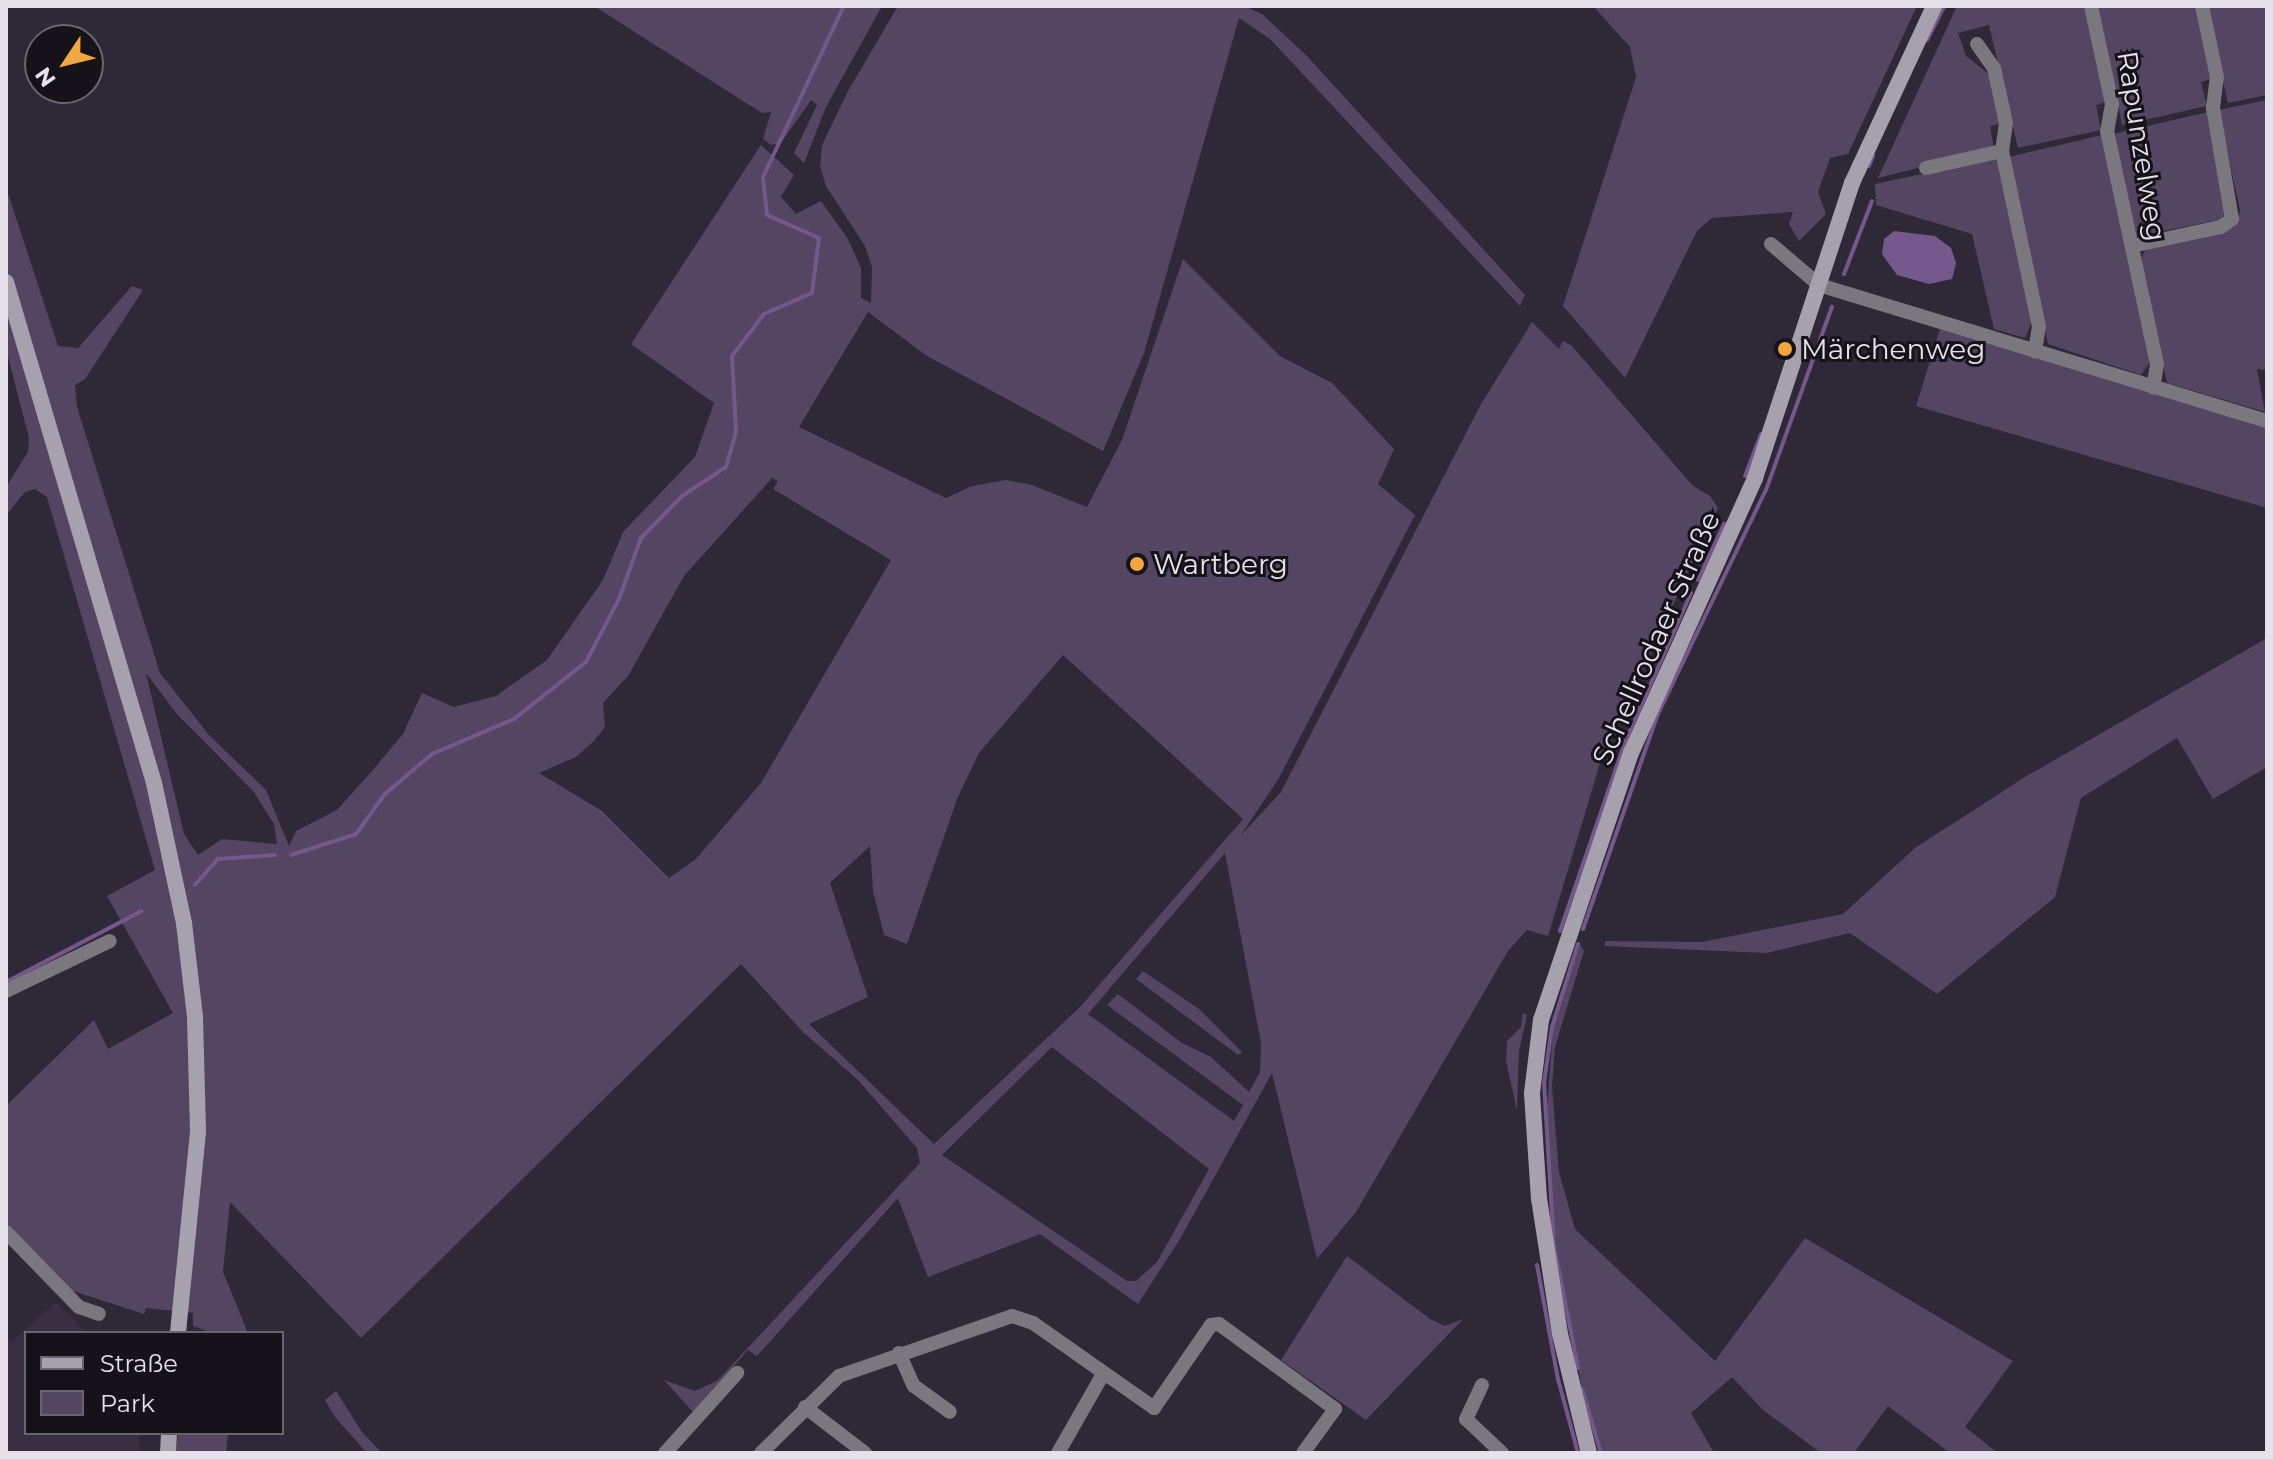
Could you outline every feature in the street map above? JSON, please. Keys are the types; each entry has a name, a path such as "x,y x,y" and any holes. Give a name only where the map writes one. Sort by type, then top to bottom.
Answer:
{"street":[{"name":"Schellrodaer Straße","path":"1589,1453 1560,1334 1539,1199 1532,1093 1541,1020 1631,753 1755,478 1870,135 1934,6"},
{"name":"Rapunzelweg","path":"2091,6 2112,104 2107,131 2157,364 2153,388"},
{"path":"2132,246 2221,227 2232,219 2213,108 2217,77 2202,6"},
{"path":"1977,44 1994,68 2006,123 2002,151 2039,326 2035,352"},
{"path":"1926,168 2002,151"},
{"path":"1771,244 1819,285 2267,421"},
{"path":"6,282 154,783 184,923 195,1016 198,1132 178,1331"},
{"path":"6,991 110,941"},
{"path":"6,1232 79,1307 99,1314"},
{"path":"761,1453 832,1380 899,1353 1012,1316 1033,1323 1154,1408 1217,1323 1335,1409 1303,1453"},
{"path":"899,1353 914,1386 950,1412"},
{"path":"665,1453 737,1373"},
{"path":"1058,1453 1103,1374"},
{"path":"1482,1385 1466,1419 1502,1453"},
{"path":"805,1407 865,1453"}],"shaded area":[{"path":"1894,231 1935,236 1951,248 1956,263 1952,279 1929,284 1897,275 1882,254 1884,239"},
{"path":"56,1302 84,1331 24,1331 24,1435 138,1435 139,1453 6,1453 6,1338 11,1342"}],"green space":[{"path":"594,6 882,6 826,107 804,163 794,153 817,105 811,100 781,143 771,145 763,139 771,112 762,113"},
{"path":"898,6 1244,6 1262,14 1306,55 1525,295 1520,306 1270,39 1239,18 1144,353 1103,451 927,356 868,312 799,427 946,498 972,486 1006,480 1032,485 1087,507 1122,440 1183,259 1280,356 1332,383 1394,449 1378,484 1415,515 1279,778 1241,835 1281,792 1481,404 1532,322 1559,349 1563,341 1572,346 1693,486 1710,496 1718,508 1640,676 1611,727 1548,936 1527,930 1508,951 1356,1212 1317,1259 1272,1073 1180,1239 1138,1304 1040,1234 928,1277 898,1198 757,1356 748,1350 693,1412 664,1380 695,1391 717,1381 920,1163 917,1148 858,1080 803,1032 741,964 361,1338 230,1202 223,1272 247,1331 207,1331 193,1326 193,1313 146,1308 144,1314 70,1290 6,1222 6,1106 94,1020 108,1049 173,1013 107,896 155,870 47,497 35,489 25,492 6,515 6,487 28,452 29,438 6,349 6,187 58,346 78,348 132,286 143,290 85,379 75,385 77,407 160,673 209,735 266,790 289,846 296,831 337,810 372,771 403,734 422,693 454,707 496,696 547,660 603,580 623,532 695,457 714,403 631,344 761,145 794,175 781,197 796,214 821,201 848,239 861,268 861,298 871,303 872,267 865,246 826,186 820,166 822,145 848,91","holes":["772,478 778,481 773,489 891,560 761,783 696,859 669,878 602,811 539,773 576,757 605,727 603,703 628,676 684,576","1063,655 1243,819 1080,1007 934,1144 809,1024 868,997 830,883 870,846 873,891 884,935 907,944 957,799 979,753","146,673 176,713 253,791 274,824 277,844 222,839 198,855 184,834","1225,853 1261,1043 1260,1072 1249,1092 1211,1057 1182,1043 1118,994 1107,1005 1243,1105 1234,1121 1088,1014","1052,1047 1209,1169 1157,1262 1136,1281 1127,1281 942,1155"]},
{"path":"1593,6 1917,6 1848,154 1830,158 1818,192 1826,214 1799,241 1789,224 1793,212 1712,218 1697,231 1625,378 1563,306 1636,77 1630,47"},
{"path":"1957,6 2085,6 2106,102 2096,105 2101,130 2018,148 1989,25 1958,33 1966,56 1989,74 2000,124 1990,126 1994,149 1878,178"},
{"path":"2097,6 2196,6 2211,79 2201,82 2207,106 2122,125"},
{"path":"2206,6 2267,6 2267,95 2228,103"},
{"path":"2267,100 2267,370 2257,369 2265,412 2167,383 2140,261 2145,250 2238,223 2240,210 2218,110"},
{"path":"2208,112 2227,212 2219,220 2138,236 2133,232 2113,134"},
{"path":"2102,135 2150,362 2141,375 2048,344 2008,157"},
{"path":"1997,158 2032,321 2025,338 1994,329 1972,234 1876,205 1875,184"},
{"path":"1940,329 2267,427 2267,508 1916,406"},
{"path":"2267,638 2267,767 2213,799 2177,738 2081,798 2055,897 1937,994 1850,933 1766,953 1605,946 1605,941 1702,942 1843,914 1915,848 2025,777"},
{"path":"1580,944 1584,951 1555,1047 1552,1087 1559,1172 1575,1229 1715,1361 1805,1238 2013,1361 1965,1427 1998,1453 1950,1453 1888,1406 1854,1453 1821,1453 1763,1410 1732,1377 1691,1413 1714,1453 1602,1453 1582,1389 1556,1246 1546,1121 1553,1027"},
{"path":"1143,971 1199,1009 1242,1052 1238,1055 1136,979"},
{"path":"1523,1013 1527,1015 1519,1051 1517,1111 1506,1061 1507,1041 1521,1027"},
{"path":"1347,1256 1430,1319 1445,1326 1463,1319 1366,1420 1281,1360"},
{"path":"336,1391 362,1432 382,1453 367,1453 335,1417 325,1400"},
{"path":"178,1435 228,1435 226,1453 176,1453"}],"waterway":[{"path":"291,855 356,834 385,794 432,754 514,719 586,662 619,599 641,538 682,496 726,467 736,432 732,356 764,314 812,293 819,238 767,215 763,177 844,6"},
{"path":"1927,40 1944,6"},
{"path":"1869,166 1873,156"},
{"path":"1844,274 1872,201"},
{"path":"1583,929 1658,714 1766,490 1832,307"},
{"path":"1745,476 1761,434"},
{"path":"1698,580 1724,524"},
{"path":"1560,931 1625,742 1691,593"},
{"path":"195,885 218,859 275,855"},
{"path":"6,982 142,911"},
{"path":"1578,944 1552,1027 1544,1083 1554,1246 1578,1368"},
{"path":"1537,1265 1558,1379 1578,1453"},
{"path":"1582,1389 1601,1453"}],"place":[{"name":"Märchenweg","path":"1785,349"},
{"name":"Wartberg","path":"1137,564"}]}
